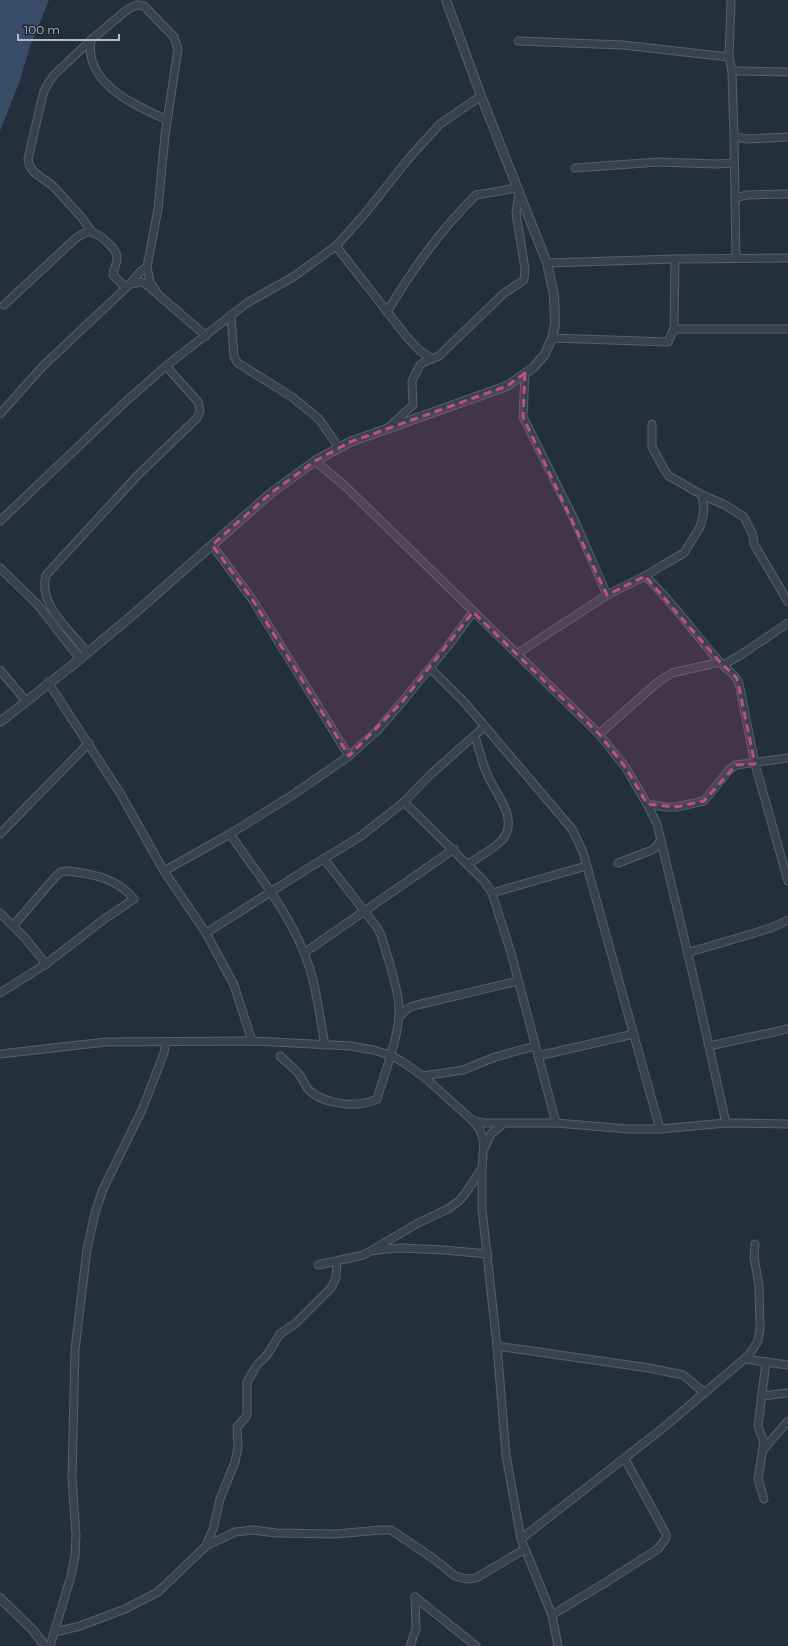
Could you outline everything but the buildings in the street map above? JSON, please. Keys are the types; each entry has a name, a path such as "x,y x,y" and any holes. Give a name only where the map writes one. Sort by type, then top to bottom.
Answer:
{"street":[{"path":"0,722 48,682 80,659 271,494 315,461 350,442 507,386 534,367 545,354 552,338 555,324 554,295 547,263 481,96 446,0"},
{"path":"731,0 729,57 732,71 736,198 736,258"},
{"path":"128,286 113,275 117,259 116,254 107,243 92,232 58,191 32,170 28,159 44,91 54,75 91,40 128,9 143,3 166,28 176,42 177,55 167,120 158,209 148,267 150,282 156,291"},
{"path":"91,40 90,53 92,59 98,73 109,87 139,107 167,120"},
{"path":"518,41 623,45 729,57"},
{"path":"732,71 788,72"},
{"path":"0,521 123,404 166,366 247,303 294,277 336,246 363,216 410,156 440,124 481,96"},
{"path":"734,137 748,139 788,137"},
{"path":"575,168 658,162 716,164 734,163"},
{"path":"387,312 405,283 426,254 476,195 518,191"},
{"path":"387,428 413,405 412,381 420,365 431,358 439,356 503,294 524,280 525,269 516,213 518,191"},
{"path":"736,198 746,195 788,194"},
{"path":"4,305 75,239 86,232 92,232"},
{"path":"336,246 414,345 431,358"},
{"path":"547,263 674,259 788,258"},
{"path":"552,338 669,341 674,329 674,259"},
{"path":"0,414 43,366 148,267"},
{"path":"128,286 141,282 146,284 156,291 206,336"},
{"path":"231,315 234,357 238,364 292,397 319,419 339,448"},
{"path":"674,329 788,329"},
{"path":"87,652 56,616 44,590 44,582 46,575 132,481 197,418 200,412 198,402 166,366"},
{"path":"525,373 523,417 574,519 607,595"},
{"path":"652,424 652,447 669,476 702,495 725,505 744,517 753,535 754,544 788,602"},
{"path":"315,461 344,485 473,612 518,653 599,734 626,768 657,824 726,1123"},
{"path":"518,653 607,595 645,576 662,564 684,553 700,527 704,509 702,495"},
{"path":"212,545 252,599 349,756"},
{"path":"0,568 38,605 80,659"},
{"path":"645,576 658,589 721,664 734,674 739,683 755,764 787,875"},
{"path":"164,872 230,834 294,794 349,756 377,730 430,668 473,612"},
{"path":"599,734 658,682 672,673 721,664 739,656 788,623"},
{"path":"430,668 465,703 572,829 583,852 660,1129"},
{"path":"0,670 26,701"},
{"path":"48,682 89,743 120,793 164,872 206,933 234,985 252,1041"},
{"path":"206,933 270,891 361,836 404,802 430,775 484,727"},
{"path":"468,864 502,841 508,828 507,814 504,805 487,774 475,736"},
{"path":"0,834 89,743"},
{"path":"647,804 676,807 704,801 729,770 736,765 755,764 788,758"},
{"path":"404,802 468,864 484,881 492,893 518,981 556,1123"},
{"path":"230,834 270,891 304,953 312,976 325,1045"},
{"path":"618,863 652,850 660,840"},
{"path":"304,953 454,850"},
{"path":"280,1056 298,1072 308,1090 321,1099 349,1103 370,1103 377,1099 396,1032 399,1017 398,999 381,935 324,859"},
{"path":"492,893 586,866"},
{"path":"0,993 46,964 102,920 134,899 119,884 108,879 67,870 61,872 13,926"},
{"path":"0,913 46,964"},
{"path":"688,953 771,928 788,920"},
{"path":"399,1017 410,1008 518,981"},
{"path":"398,999 402,1004 410,1008"},
{"path":"709,1046 788,1029"},
{"path":"538,1056 634,1034"},
{"path":"0,1054 106,1042 252,1041 363,1047 390,1055 423,1076 472,1120 483,1135 485,1147"},
{"path":"50,1646 71,1576 75,1556 76,1535 72,1479 75,1357 87,1249 102,1189 142,1110 164,1053 166,1042"},
{"path":"423,1076 463,1070 495,1057 535,1046"},
{"path":"472,1120 484,1123 556,1123 628,1129 660,1129 726,1123 788,1124"},
{"path":"503,1124 491,1134 485,1147 482,1168 482,1209 497,1346 506,1455 521,1539 552,1614 558,1646"},
{"path":"318,1265 363,1255 448,1209 459,1201 465,1194 482,1168"},
{"path":"521,1539 625,1459 745,1359 757,1343 760,1329 759,1286 754,1257 755,1244"},
{"path":"371,1251 402,1248 488,1254"},
{"path":"206,1546 213,1529 220,1498 236,1462 238,1447 237,1427 247,1415 247,1382 249,1377 267,1356 280,1334 296,1323 331,1288 336,1278 337,1261"},
{"path":"497,1346 649,1368 683,1375 705,1393"},
{"path":"745,1359 788,1364"},
{"path":"764,1499 758,1479 764,1441 758,1426 766,1362"},
{"path":"762,1396 788,1393"},
{"path":"762,1451 788,1422"},
{"path":"552,1614 603,1584 658,1548 666,1538 666,1534 625,1459"},
{"path":"55,1632 80,1626 125,1609 158,1592 206,1546 235,1532 253,1530 276,1533 336,1534 388,1530 394,1532 434,1559 455,1576 466,1579 476,1578 524,1549"},
{"path":"410,1646 416,1629 415,1596 476,1646"},
{"path":"0,1598 33,1630 45,1646"}],"highlighted area":[{"path":"525,373 523,417 607,595 645,576 720,662 737,678 755,764 736,765 704,801 676,807 647,804 626,768 599,734 473,612 402,702 349,756 252,599 212,545 271,493 315,461 350,442 507,386"}],"water":[{"path":"0,0 49,0 30,47 19,83 0,131"}]}
